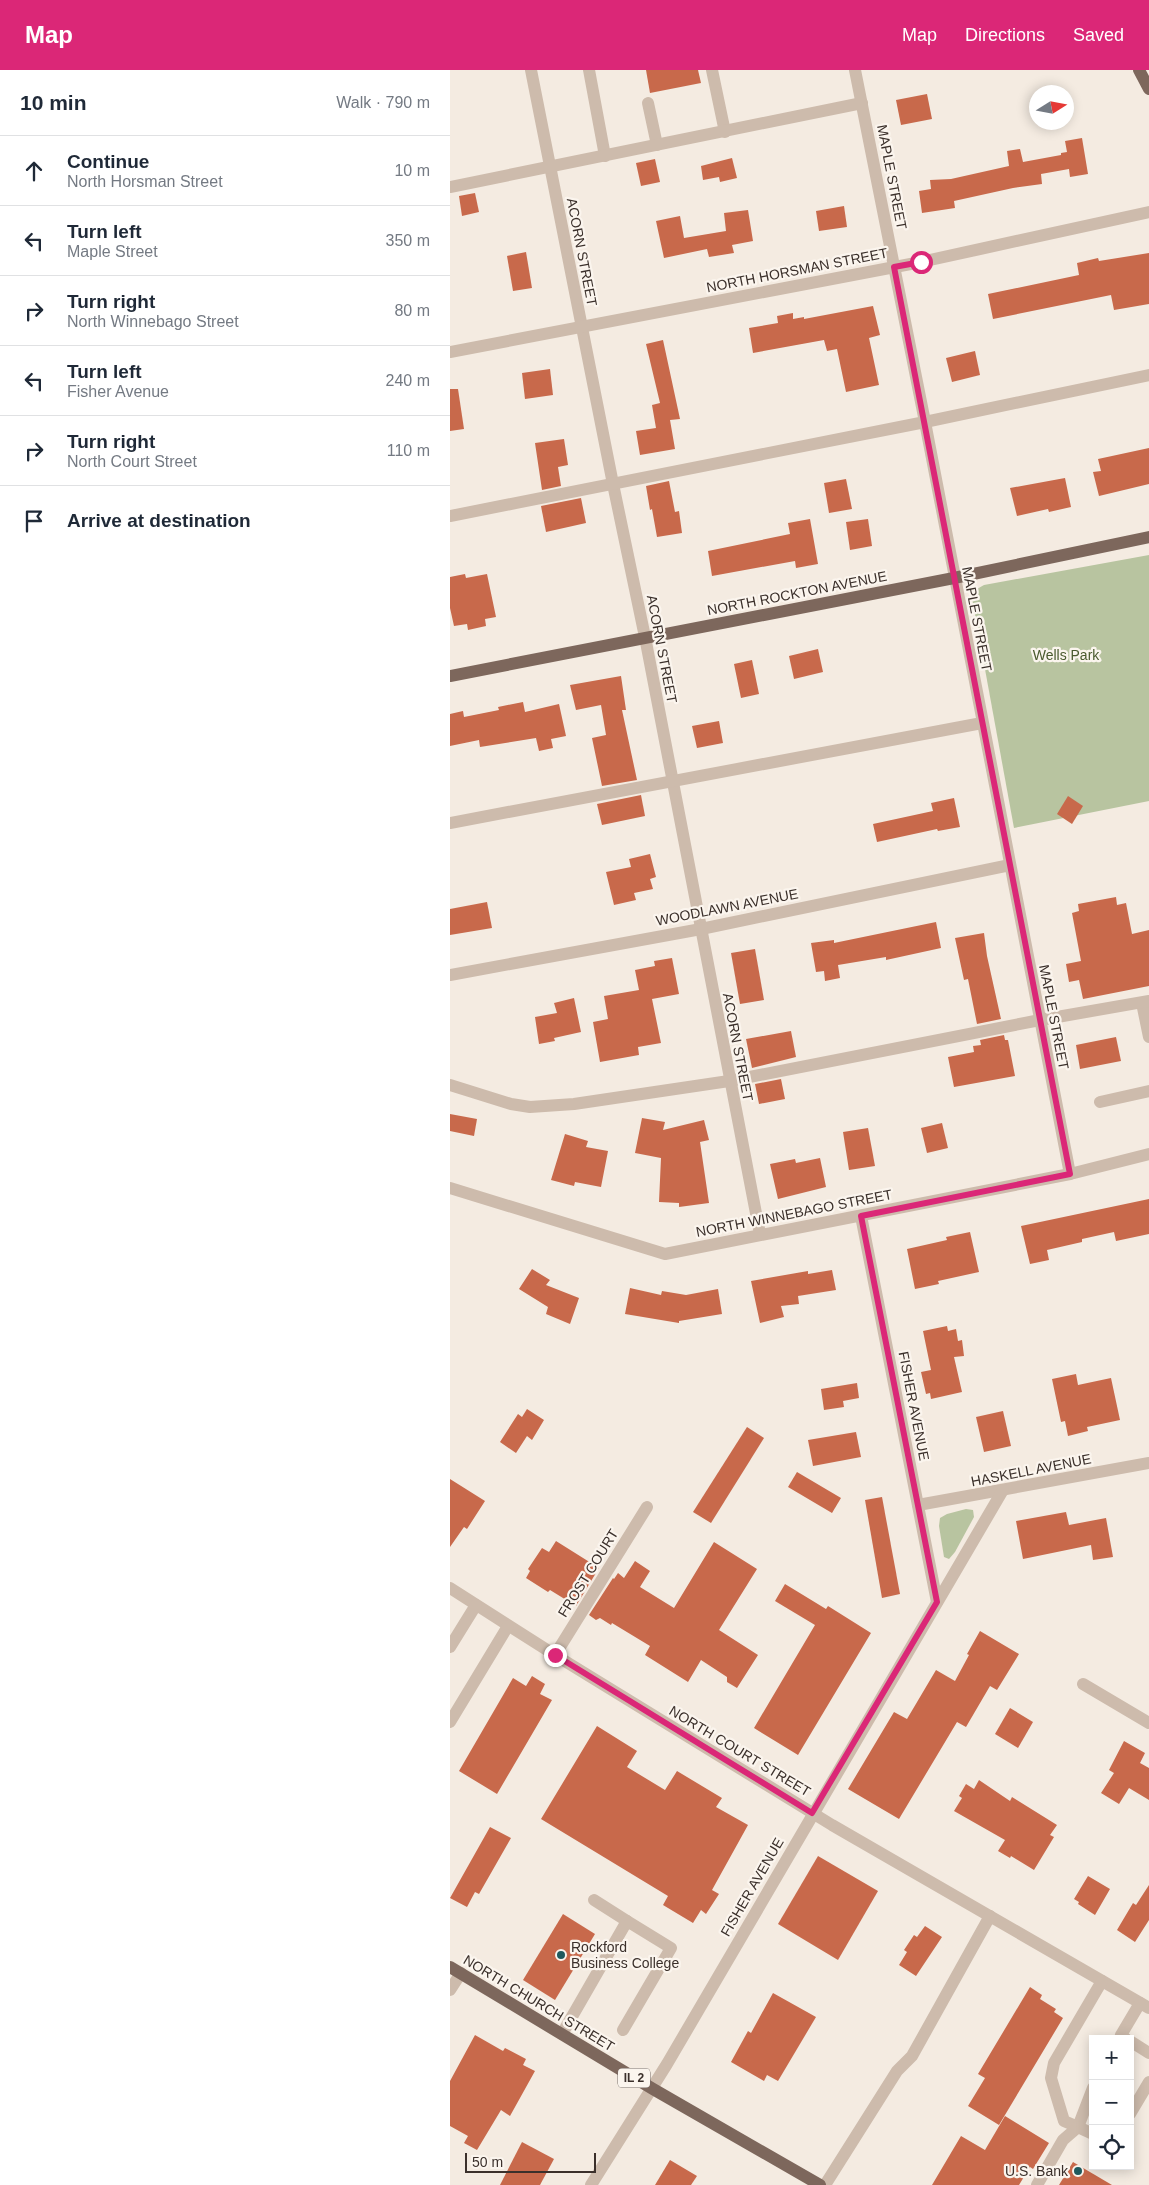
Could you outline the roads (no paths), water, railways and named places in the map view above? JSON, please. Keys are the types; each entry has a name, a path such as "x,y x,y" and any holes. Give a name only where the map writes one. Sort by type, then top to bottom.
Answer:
{"main road":[{"path":"1139,70 1149,89"},
{"name":"NORTH ROCKTON AVENUE","path":"450,676 954,578 1149,537"},
{"name":"NORTH CHURCH STREET","path":"456,1970 652,2089 820,2185"}],"street":[{"name":"ACORN STREET","path":"531,70 645,637 729,1081 760,1234"},
{"path":"589,70 605,156"},
{"path":"712,70 725,132"},
{"name":"MAPLE STREET","path":"855,70 1070,1174"},
{"path":"648,103 657,146"},
{"path":"450,187 862,104"},
{"name":"NORTH HORSMAN STREET","path":"450,352 894,267 1149,212"},
{"path":"450,516 925,422 1149,375"},
{"path":"450,823 982,722"},
{"name":"WOODLAWN AVENUE","path":"450,975 701,928 1010,865"},
{"path":"450,1085 511,1104 530,1107 574,1104 729,1081 1040,1020 1146,1002 1149,1036"},
{"path":"1100,1102 1149,1091"},
{"name":"NORTH WINNEBAGO STREET","path":"450,1188 665,1254 1070,1174 1149,1154"},
{"name":"FISHER AVENUE","path":"861,1216 937,1602"},
{"name":"HASKELL AVENUE","path":"918,1505 1149,1463"},
{"name":"FISHER AVENUE","path":"591,2185 652,2089 1003,1490"},
{"name":"FROST COURT","path":"555,1655 647,1507"},
{"name":"NORTH COURT STREET","path":"450,1588 508,1626 812,1813 1144,2005"},
{"path":"450,1647 476,1604"},
{"path":"450,1722 508,1626"},
{"path":"1083,1684 1149,1723"},
{"path":"594,1900 672,1948 623,2030"},
{"path":"825,2185 897,2071 912,2056 990,1916"},
{"path":"562,2034 628,1921"},
{"path":"450,1990 456,1970"},
{"path":"1089,2132 1064,2121 1051,2078 1054,2063 1102,1981"},
{"path":"1126,2035 1144,2005"},
{"path":"1134,2044 1149,2053"},
{"path":"1134,2107 1149,2082"},
{"path":"1037,2185 1063,2140 1078,2127 1089,2098"}],"place":[{"name":"Rockford Business College","path":"561,1955"},
{"name":"U.S. Bank","path":"1078,2171"}],"park label":[{"name":"Wells Park","path":"1066,655"}]}
